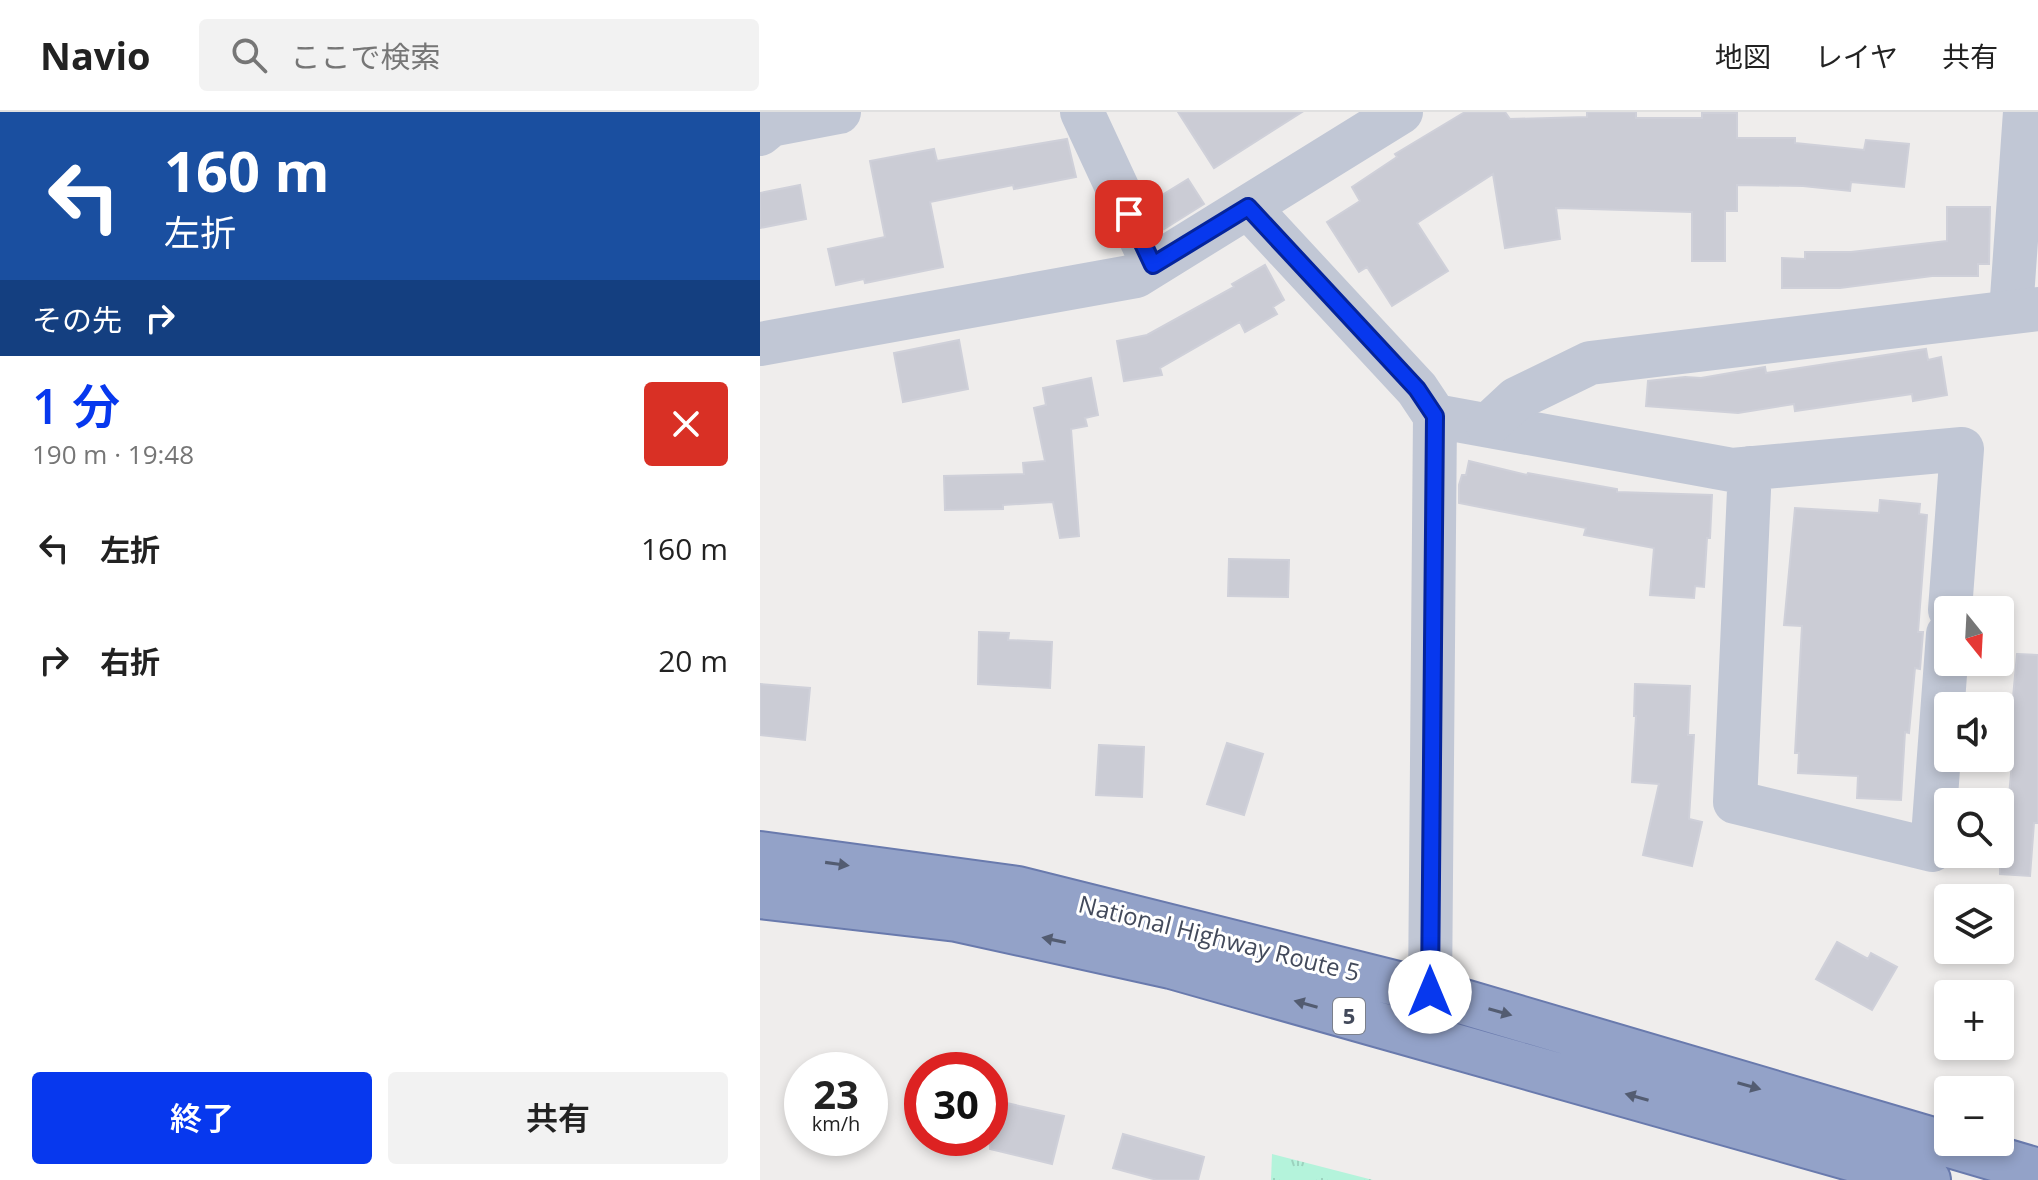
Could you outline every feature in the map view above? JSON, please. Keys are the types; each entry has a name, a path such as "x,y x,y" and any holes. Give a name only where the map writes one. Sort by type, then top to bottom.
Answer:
{"highway":[{"name":"National Highway Route 5","path":"760,854 1018,889 1430,992 2038,1171"},
{"name":"National Highway Route 5","path":"760,896 957,919 1171,966 1855,1170 1928,1180"}],"street":[{"path":"760,134 771,125 839,112"},
{"path":"1082,112 1153,265"},
{"path":"760,344 1136,276 1401,112"},
{"path":"1488,425 1516,399 1590,363 2024,310 2025,112"},
{"path":"1248,207 1417,389 1435,416 1430,992"},
{"path":"1435,416 1732,470 1962,449 1951,596"},
{"path":"1750,468 1735,802 1932,850 1945,676"}],"green space":[{"path":"1272,1154 1373,1180 1271,1180"}],"building":[{"path":"1178,112 1302,112 1214,168"},
{"path":"1465,112 1505,112 1510,119 1587,117 1587,112 1636,112 1636,118 1702,118 1702,113 1737,113 1737,138 1795,138 1795,143 1864,150 1866,140 1909,144 1904,187 1851,182 1850,191 1803,186 1737,185 1737,211 1725,211 1725,261 1692,261 1692,212 1556,208 1560,239 1505,248 1493,174 1417,223 1448,271 1392,306 1367,267 1359,272 1327,222 1360,201 1352,187 1397,157 1395,154"},
{"path":"1067,139 1076,177 1014,189 1013,185 930,202 943,267 865,283 864,279 836,285 828,249 885,237 870,161 934,149 937,161"},
{"path":"1188,179 1204,204 1164,229 1151,202"},
{"path":"800,185 806,219 760,228 760,193"},
{"path":"1947,207 1990,207 1989,264 1978,264 1978,276 1932,276 1840,288 1782,288 1782,258 1805,259 1805,252 1851,252 1947,241"},
{"path":"1265,265 1284,300 1273,307 1277,314 1245,332 1240,322 1160,368 1162,375 1124,381 1117,341 1147,335 1234,287 1232,284"},
{"path":"959,340 968,389 903,402 894,353"},
{"path":"1926,349 1928,360 1941,357 1947,395 1913,401 1912,394 1795,411 1794,404 1738,413 1646,406 1648,381 1701,378 1765,367 1766,373"},
{"path":"1091,378 1098,415 1085,418 1087,426 1071,429 1079,536 1060,538 1053,502 1003,505 1003,509 945,510 944,476 1024,474 1023,463 1045,461 1034,408 1046,405 1043,388"},
{"path":"1469,461 1527,475 1617,489 1617,492 1712,495 1704,587 1695,586 1694,598 1650,595 1654,548 1584,535 1586,528 1459,503 1459,485 1462,475 1466,475"},
{"path":"1880,500 1920,504 1919,514 1927,515 1918,632 1923,632 1920,669 1915,668 1909,733 1905,732 1901,800 1857,798 1858,776 1798,773 1799,753 1795,753 1802,626 1784,625 1795,508 1879,513"},
{"path":"1229,559 1289,560 1288,597 1228,596"},
{"path":"979,632 1009,633 1008,640 1052,642 1050,688 978,684"},
{"path":"2017,654 2038,655 2038,823 2034,823 2030,876 2000,874 2000,868 2014,868 2014,788 2010,788 2011,772 2014,772 2014,692"},
{"path":"760,684 810,688 805,740 760,735"},
{"path":"1635,684 1690,686 1688,735 1694,735 1689,819 1702,822 1692,866 1643,855 1659,784 1632,782"},
{"path":"1227,743 1263,754 1244,815 1207,804"},
{"path":"1099,745 1144,747 1142,797 1096,795"},
{"path":"1837,942 1868,959 1871,953 1897,967 1872,1010 1816,979"},
{"path":"1008,1103 1064,1116 1052,1164 1008,1153"},
{"path":"1123,1134 1204,1157 1198,1180 1157,1180 1113,1168"}],"route":[{"path":"1129,214 1153,265 1248,207 1417,389 1435,416 1430,992"}]}
